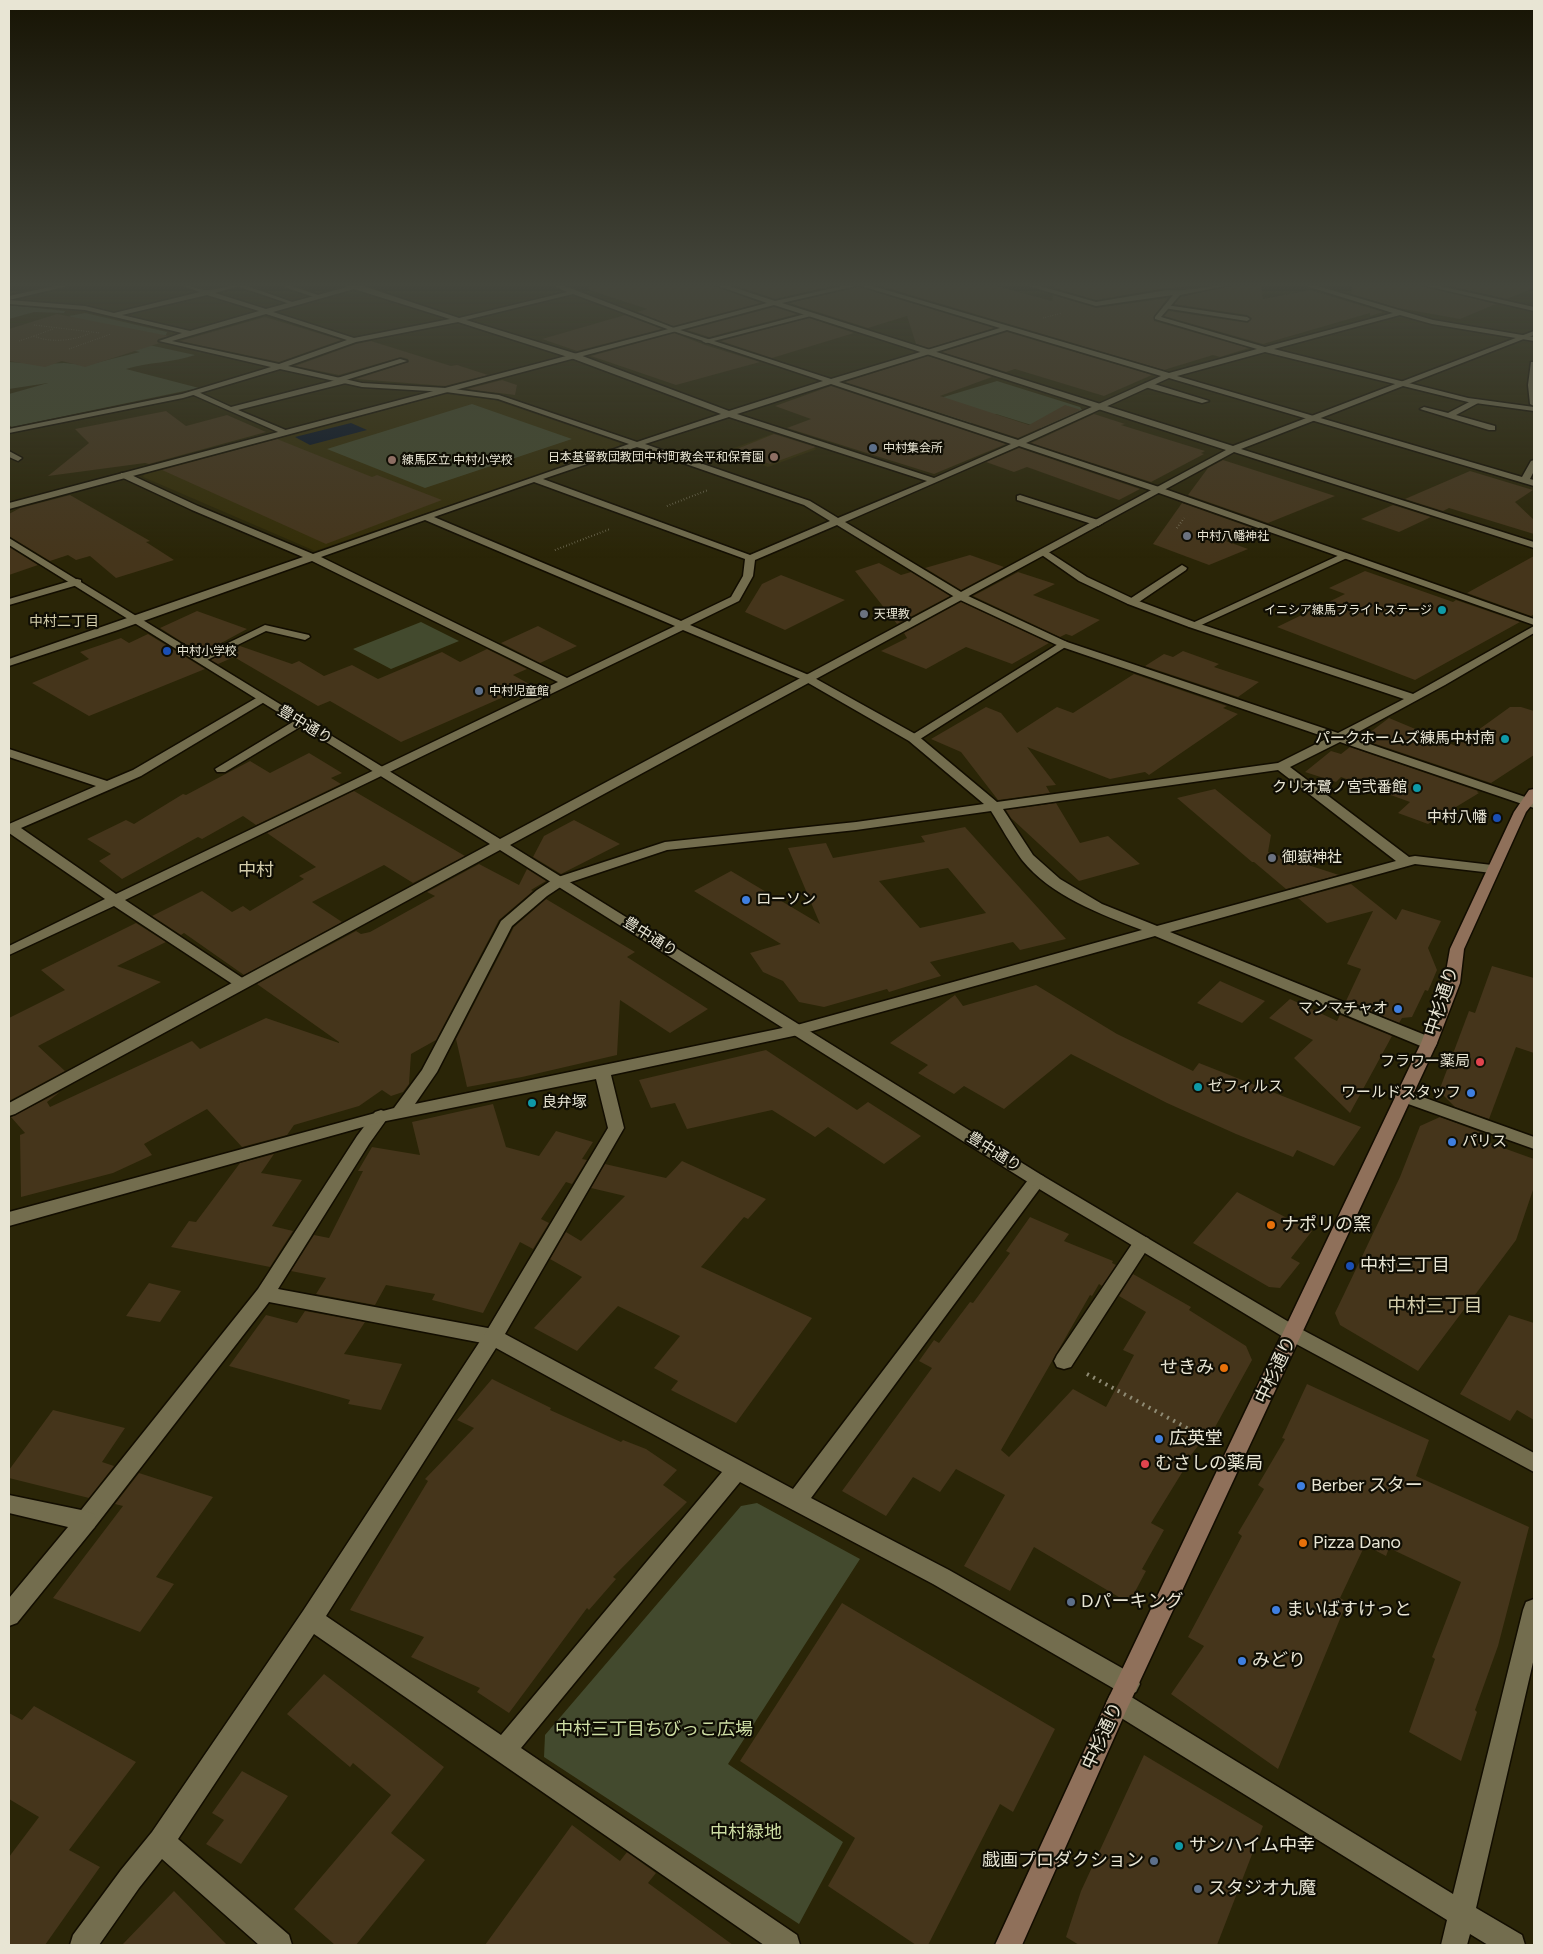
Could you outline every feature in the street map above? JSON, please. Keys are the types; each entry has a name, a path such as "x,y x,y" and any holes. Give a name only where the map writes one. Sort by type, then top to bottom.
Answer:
{"main road":[{"name":"中杉通り","path":"1008,1945 1122,1694 1429,1043 1452,983 1457,949 1492,869 1520,812 1532,799"}],"street":[{"path":"9,431 193,393 249,376"},
{"path":"320,376 362,385 446,390 499,397 808,503 962,597 1063,644 1340,738 1532,799"},
{"path":"232,409 357,376"},
{"path":"9,506 498,376"},
{"path":"628,376 731,415 935,481"},
{"path":"816,376 1159,490 1534,622"},
{"path":"9,663 139,620 425,517 637,445 852,376"},
{"path":"1004,376 1534,545"},
{"path":"538,480 750,558 935,481 1167,376"},
{"path":"1168,376 1530,482 1534,463"},
{"path":"1370,376 1476,402 1534,410"},
{"path":"9,1110 1234,449 1421,376"},
{"path":"1148,385 1205,401"},
{"path":"1533,386 1534,404"},
{"path":"193,393 285,433"},
{"path":"1448,416 1476,402"},
{"path":"1424,409 1492,428"},
{"path":"9,454 18,458"},
{"path":"124,476 312,557 567,682"},
{"path":"1020,498 1098,523"},
{"path":"425,517 807,678 913,738 995,807 1028,858 1055,882 1097,906 1154,931 1429,1043"},
{"name":"豊中通り","path":"9,541 139,620 380,772 560,881 1037,1180 1292,1334 1534,1463"},
{"path":"1044,552 1083,579 1132,602 1193,625 1414,698"},
{"path":"1193,625 1344,556"},
{"path":"9,951 678,629 681,625 735,599 748,576 750,558"},
{"path":"1132,602 1182,568"},
{"path":"9,602 77,582"},
{"path":"201,659 265,628 305,637"},
{"path":"400,1112 429,1072 506,924 542,893 560,881 665,846 856,826 1281,766 1340,738 1414,698 1534,629"},
{"path":"913,738 1063,644"},
{"path":"10,829 137,773 262,699"},
{"path":"221,768 301,721"},
{"path":"9,754 108,786"},
{"path":"1281,766 1406,862"},
{"path":"10,829 242,984"},
{"path":"9,1218 381,1116 602,1072 798,1030 1406,862 1415,860 1492,869"},
{"path":"83,1945 160,1841 311,1619 493,1337 616,1128 602,1072"},
{"path":"1403,1096 1534,1143"},
{"path":"9,1615 86,1522 265,1294 363,1140 381,1116"},
{"path":"796,1501 1037,1180"},
{"path":"1064,1361 1142,1243"},
{"path":"265,1294 493,1337 737,1470 941,1577 1462,1915 1512,1945"},
{"path":"503,1751 737,1470"},
{"path":"9,1504 86,1522"},
{"path":"1454,1945 1534,1610"},
{"path":"311,1619 787,1945"},
{"path":"160,1841 279,1945"}],"path":[{"path":"1064,1361 1236,1454"}],"shaded area":[{"path":"445,394 495,400 620,443 619,448 315,551 143,477 144,474"},
{"path":"772,434 817,449 768,467 723,452"}],"green space":[{"path":"9,376 154,376 199,388 12,427 9,425 9,394 48,383 9,389"},
{"path":"997,381 1080,407 1082,410 1041,428 996,414 970,423 917,405"},
{"path":"472,404 572,439 425,488 327,449"},
{"path":"421,622 459,641 391,669 353,649"},
{"name":"中村三丁目ちびっこ広場","path":"757,1503 860,1559 728,1764 843,1842 799,1924 544,1757 545,1735 741,1506"}],"water":[{"path":"351,423 367,430 310,445 295,437"}],"building":[{"path":"365,376 483,376 445,386 356,379"},
{"path":"650,376 708,376 676,385"},
{"path":"864,376 990,376 992,377 940,396 1029,425 1065,405 1081,410 1018,438 845,382"},
{"path":"1039,376 1149,376 1104,396"},
{"path":"502,380 517,385 515,395 467,389"},
{"path":"831,386 1006,444 934,474 787,428 811,419 775,406"},
{"path":"166,411 186,426 227,415 266,432 149,464 48,476 89,443 75,429"},
{"path":"1094,414 1125,424 1121,425 1205,451 1201,453 1204,454 1151,482 1031,443"},
{"path":"774,434 816,447 770,464 732,451"},
{"path":"277,439 372,477 377,475 442,500 326,544 162,470"},
{"path":"1019,448 1140,489 1119,500 1027,467 1014,472 986,462"},
{"path":"1223,460 1335,496 1268,523 1188,495 1208,468"},
{"path":"1470,471 1533,490 1515,502 1534,520 1534,534 1449,508 1443,511 1405,499"},
{"path":"70,495 150,541 146,542 174,560 116,578 90,556 76,560 68,555 50,561 9,536 9,514 20,508"},
{"path":"1182,503 1255,529 1226,541 1248,549 1209,565 1153,544"},
{"path":"1393,505 1431,517 1399,532 1361,519"},
{"path":"9,547 38,565 9,575"},
{"path":"970,555 1004,567 961,590 925,568"},
{"path":"1534,556 1534,614 1531,616 1467,593"},
{"path":"879,563 901,575 911,572 950,596 897,624 855,571"},
{"path":"1365,571 1453,602 1456,600 1520,622 1415,680 1277,627 1345,594 1329,588"},
{"path":"1018,572 1055,584 1033,595 1100,620 1072,636 1066,634 1060,637 973,596"},
{"path":"781,575 845,600 785,630 745,612 762,584"},
{"path":"961,602 1049,643 1012,664 966,647 926,669 881,651 907,638 904,633"},
{"path":"197,611 247,629 201,654 160,628"},
{"path":"538,626 577,646 540,663 501,643"},
{"path":"148,634 205,669 89,716 32,683 89,659 80,652 121,638 129,643"},
{"path":"240,646 292,664 299,661 324,676 352,665 378,679 442,652 460,662 487,649 527,669 513,675 531,685 401,742 330,701 318,706 234,657 218,664 211,660"},
{"path":"1183,651 1219,664 1214,667 1259,682 1238,697 1145,666 1164,654 1173,657"},
{"path":"1134,674 1227,706 1223,708 1238,714 1149,775 1145,772 1110,779 1027,747 1056,785 1046,786 1050,793 998,800 961,752 931,739 986,707 1001,713 1017,733 1057,707 1073,713"},
{"path":"1510,707 1521,707 1534,711 1534,755 1491,783 1361,739 1389,718 1456,746"},
{"name":"クリオ鷺ノ宮弐番館","path":"1350,747 1478,791 1479,793 1428,824 1398,813 1410,802 1341,777 1336,782 1305,772 1331,751 1341,754"},
{"path":"309,753 342,773 331,778 341,784 256,825 243,816 202,839 198,837 122,879 99,861 111,854 87,839 126,820 134,824 183,794 186,795 250,761 270,773"},
{"path":"1215,789 1271,835 1268,852 1339,875 1286,889 1177,798"},
{"path":"354,791 465,856 413,883 384,865 312,902 342,922 244,975 184,933 181,935 152,916 202,891 232,912 243,906 250,911 304,879 299,876 316,867 267,833"},
{"path":"1056,803 1080,843 1108,836 1140,864 1079,881 1011,818 1006,810"},
{"path":"574,820 620,844 561,874 533,857 544,836"},
{"path":"965,827 1066,939 1020,950 1013,942 930,962 941,976 889,992 887,989 824,1007 799,1002 783,981 763,972 750,953 781,944 694,891 731,871 820,924 788,848 826,843 833,858 925,842 921,836","holes":["948,868 986,913 920,928 879,881"]},
{"path":"479,864 519,885 527,869 546,881 531,890 533,891 499,920 436,1040 411,1054 409,1084 403,1092 391,1096 382,1090 359,1106 294,1125 287,1135 242,1147 207,1109 144,1144 152,1155 113,1173 21,1197 20,1135 25,1133 11,1117 60,1092 47,1102 50,1107 192,1041 200,1049 266,1018 339,1043 257,984 356,931 361,934 370,932 435,896 427,892"},
{"path":"1351,884 1396,920 1402,909 1441,921 1428,948 1437,970 1428,991 1425,990 1412,1017 1402,1018 1399,1023 1346,1001 1361,969 1347,964 1373,911 1327,923 1298,898"},
{"path":"546,899 635,952 627,957 708,1009 670,1033 620,1000 617,1055 522,1077 467,1087 456,1039 514,927"},
{"path":"136,923 166,942 117,966 161,982 38,1046 65,1071 9,1101 9,1018 65,990 41,970"},
{"path":"1492,966 1534,978 1534,1053 1516,1047 1489,1119 1455,1107 1439,1091 1469,1011 1475,1013"},
{"path":"1220,981 1265,1001 1242,1023 1197,1003"},
{"path":"1036,985 1117,1034 1193,1071 1199,1063 1361,1127 1334,1166 1297,1150 1293,1157 1167,1103 1071,1054 1004,1109 964,1086 954,1094 918,1073 928,1065 890,1043 955,995 963,1006"},
{"path":"1290,999 1337,1021 1340,1015 1392,1036 1350,1113 1294,1058 1313,1040 1269,1018"},
{"path":"766,1050 857,1110 868,1102 921,1136 884,1164 828,1127 815,1137 772,1110 687,1129 675,1103 651,1108 639,1080"},
{"path":"493,1104 506,1147 539,1156 556,1131 593,1142 582,1159 587,1160 572,1184 566,1182 541,1219 549,1223 533,1249 520,1242 483,1313 432,1300 435,1294 386,1285 375,1305 316,1294 326,1278 291,1271 314,1235 329,1238 363,1171 358,1171 372,1147 420,1155 412,1122"},
{"path":"1440,1117 1483,1133 1481,1139 1484,1141 1534,1159 1534,1187 1516,1240 1418,1371 1340,1325 1335,1313 1400,1177 1420,1126"},
{"path":"274,1154 261,1173 302,1180 272,1226 293,1231 270,1267 171,1247 189,1221 196,1222 240,1163"},
{"path":"682,1161 766,1199 748,1219 744,1217 701,1267 812,1318 736,1423 671,1390 678,1381 654,1368 680,1336 618,1306 577,1351 534,1328 582,1277 550,1259 566,1232 581,1241 625,1196 591,1188 605,1164 666,1178"},
{"path":"1237,1192 1312,1231 1291,1258 1300,1263 1280,1288 1269,1287 1193,1243"},
{"path":"1030,1217 1069,1234 1064,1241 1113,1261 1112,1263 1116,1265 1102,1286 1099,1284 1092,1296 1090,1295 1001,1450 1009,1457 1073,1389 1106,1407 1134,1355 1123,1350 1146,1312 1119,1296 1133,1274 1191,1307 1189,1310 1246,1346 1252,1360 1214,1429 1212,1428 1180,1469 1183,1471 1151,1523 1164,1530 1142,1569 1146,1571 1129,1603 1034,1547 1010,1591 964,1566 1005,1495 956,1469 940,1492 913,1477 886,1516 842,1491 932,1368 919,1361 934,1340 939,1343 970,1302 973,1303 1010,1253 1006,1251"},
{"path":"149,1283 181,1291 160,1322 126,1316"},
{"path":"305,1311 365,1322 344,1354 402,1364 381,1410 348,1404 350,1400 229,1366 266,1315 297,1323"},
{"path":"1509,1315 1534,1323 1534,1420 1517,1410 1510,1421 1460,1394"},
{"path":"492,1379 551,1408 550,1410 621,1442 623,1440 646,1449 677,1470 663,1485 687,1502 613,1577 616,1579 589,1610 587,1608 509,1713 477,1692 480,1688 411,1657 424,1637 350,1610 428,1481 425,1479 474,1428 457,1420"},
{"path":"1307,1384 1429,1440 1416,1476 1529,1527 1498,1646 1475,1710 1477,1712 1461,1761 1409,1732 1435,1659 1432,1657 1461,1582 1389,1548 1386,1556 1365,1545 1340,1598 1347,1602 1278,1769 1171,1694 1204,1646 1188,1637 1242,1536 1238,1533 1264,1489 1258,1485 1285,1439 1282,1438"},
{"path":"53,1410 125,1428 102,1462 114,1466 89,1498 9,1478 9,1470"},
{"path":"139,1473 213,1497 156,1577 174,1584 140,1632 53,1598 123,1506 115,1504"},
{"path":"842,1603 1055,1729 1013,1812 1000,1804 928,1945 916,1945 828,1886 855,1838 740,1761"},
{"path":"324,1674 444,1767 391,1833 425,1860 356,1945 335,1945 294,1909 391,1795 353,1763 350,1767 287,1714"},
{"path":"34,1706 136,1762 69,1850 100,1867 45,1945 9,1945 9,1857 39,1817 9,1799 9,1713 22,1720"},
{"name":"サンハイム中幸","path":"1144,1755 1263,1826 1217,1945 1079,1945 1066,1937 1081,1891"},
{"path":"242,1771 288,1796 241,1864 206,1844 224,1820 212,1813"},
{"path":"572,1825 620,1861 627,1852 656,1873 648,1883 733,1945 485,1945"},
{"path":"174,1891 227,1945 122,1945"}],"place":[{"name":"中村集会所","path":"873,448"},
{"name":"日本基督教団教団中村町教会平和保育園","path":"774,457"},
{"name":"練馬区立 中村小学校","path":"392,460"},
{"name":"中村八幡神社","path":"1187,536"},
{"name":"イニシア練馬ブライトステージ","path":"1442,610"},
{"name":"天理教","path":"864,614"},
{"name":"中村小学校","path":"167,651"},
{"name":"中村児童館","path":"479,691"},
{"name":"パークホームズ練馬中村南","path":"1505,739"},
{"name":"クリオ鷺ノ宮弐番館","path":"1417,788"},
{"name":"中村八幡","path":"1497,818"},
{"name":"御嶽神社","path":"1272,858"},
{"name":"ローソン","path":"746,900"},
{"name":"マンマチャオ","path":"1398,1009"},
{"name":"フラワー薬局","path":"1480,1062"},
{"name":"ゼフィルス","path":"1198,1087"},
{"name":"ワールドスタッフ","path":"1471,1093"},
{"name":"良弁塚","path":"532,1103"},
{"name":"パリス","path":"1452,1142"},
{"name":"ナポリの窯","path":"1271,1225"},
{"name":"中村三丁目","path":"1350,1266"},
{"name":"せきみ","path":"1224,1368"},
{"name":"広英堂","path":"1159,1439"},
{"name":"むさしの薬局","path":"1145,1464"},
{"name":"Berber スター","path":"1301,1486"},
{"name":"Pizza Dano","path":"1303,1543"},
{"name":"Dパーキング","path":"1071,1602"},
{"name":"まいばすけっと","path":"1276,1610"},
{"name":"みどり","path":"1242,1661"},
{"name":"サンハイム中幸","path":"1179,1846"},
{"name":"戯画プロダクション","path":"1154,1861"},
{"name":"スタジオ九魔","path":"1198,1889"}],"district":[{"name":"中村二丁目","path":"64,622"},
{"name":"中村","path":"256,871"},
{"name":"中村三丁目","path":"1435,1306"}],"park label":[{"name":"中村緑地","path":"746,1833"}]}
